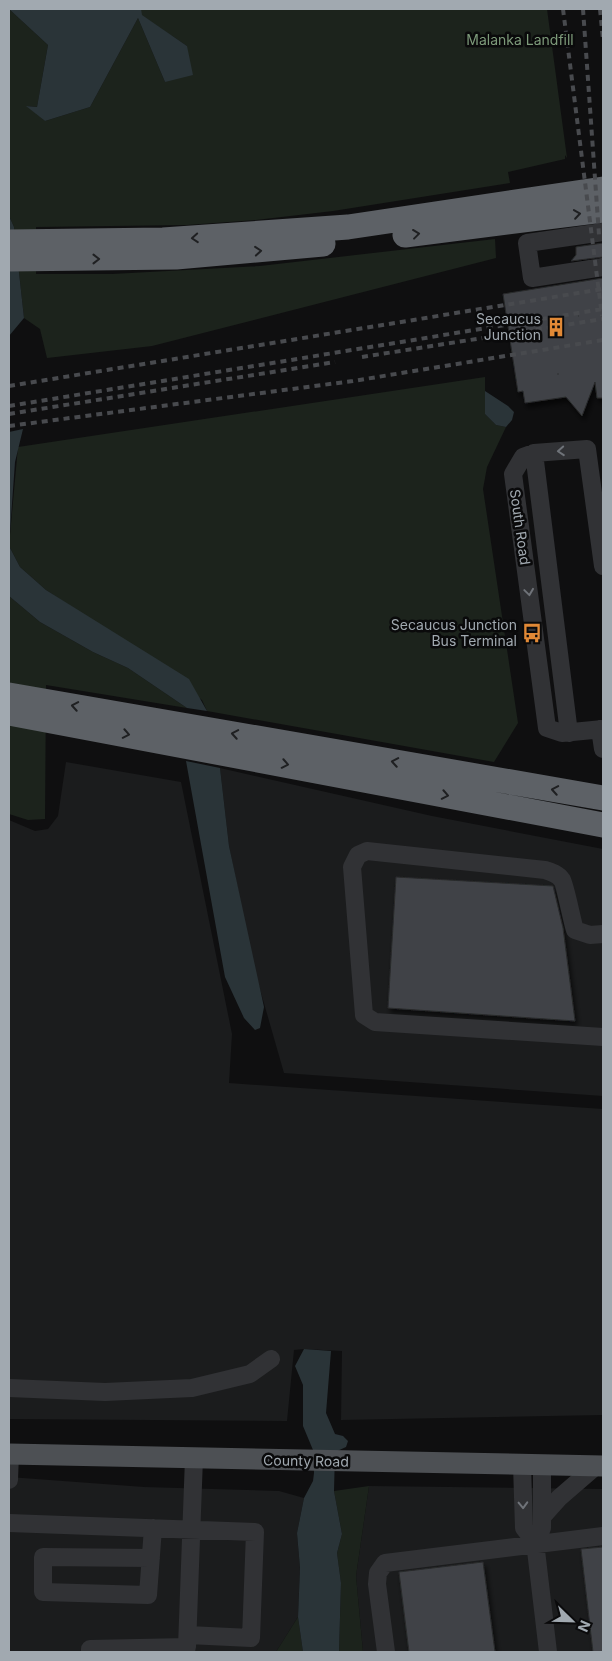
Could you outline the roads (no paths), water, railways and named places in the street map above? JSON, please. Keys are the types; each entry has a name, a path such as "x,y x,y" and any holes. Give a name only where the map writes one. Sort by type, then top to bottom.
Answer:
{"highway":[{"path":"296,230 534,192 603,171"},
{"path":"9,259 47,251 163,240 348,227 603,190"},
{"path":"9,242 47,251 135,259 232,254 603,210"},
{"path":"9,695 603,798"},
{"path":"9,713 603,825"}],"main road":[{"name":"County Road","path":"9,1454 600,1466"}],"lane":[{"path":"603,232 527,243 532,278 603,267"},
{"name":"South Road","path":"603,566 587,449 534,453 523,457 513,474 547,728 557,733 602,729 603,749"},
{"path":"603,934 590,935 575,930 568,912 563,881 555,873 545,870 368,851 358,855 352,867 364,1015 375,1022 603,1037"},
{"path":"9,1388 105,1392 192,1388 250,1374 271,1359"},
{"path":"9,1454 9,1480"},
{"path":"187,1645 194,1458"},
{"path":"532,1465 542,1516 542,1528 535,1543"},
{"path":"532,1465 524,1528 535,1543 548,1652"},
{"path":"542,1516 559,1498 600,1466"},
{"path":"9,1523 254,1532 250,1638 187,1645 90,1649 90,1652"},
{"path":"151,1558 43,1557 43,1592 148,1595 151,1558 153,1528"},
{"path":"386,1652 377,1584 378,1573 385,1563 603,1536"}],"railway":[{"path":"563,9 602,316"},
{"path":"583,9 599,235"},
{"path":"600,9 603,40"},
{"path":"9,386 603,289"},
{"path":"9,406 603,309"},
{"path":"362,357 603,319"},
{"path":"9,426 353,381 603,340"},
{"path":"9,414 335,362"}],"place":[{"name":"Secaucus Junction","path":"556,327"},
{"name":"Secaucus Junction Bus Terminal","path":"532,633"}],"park label":[{"name":"Malanka Landfill","path":"520,40"}]}
